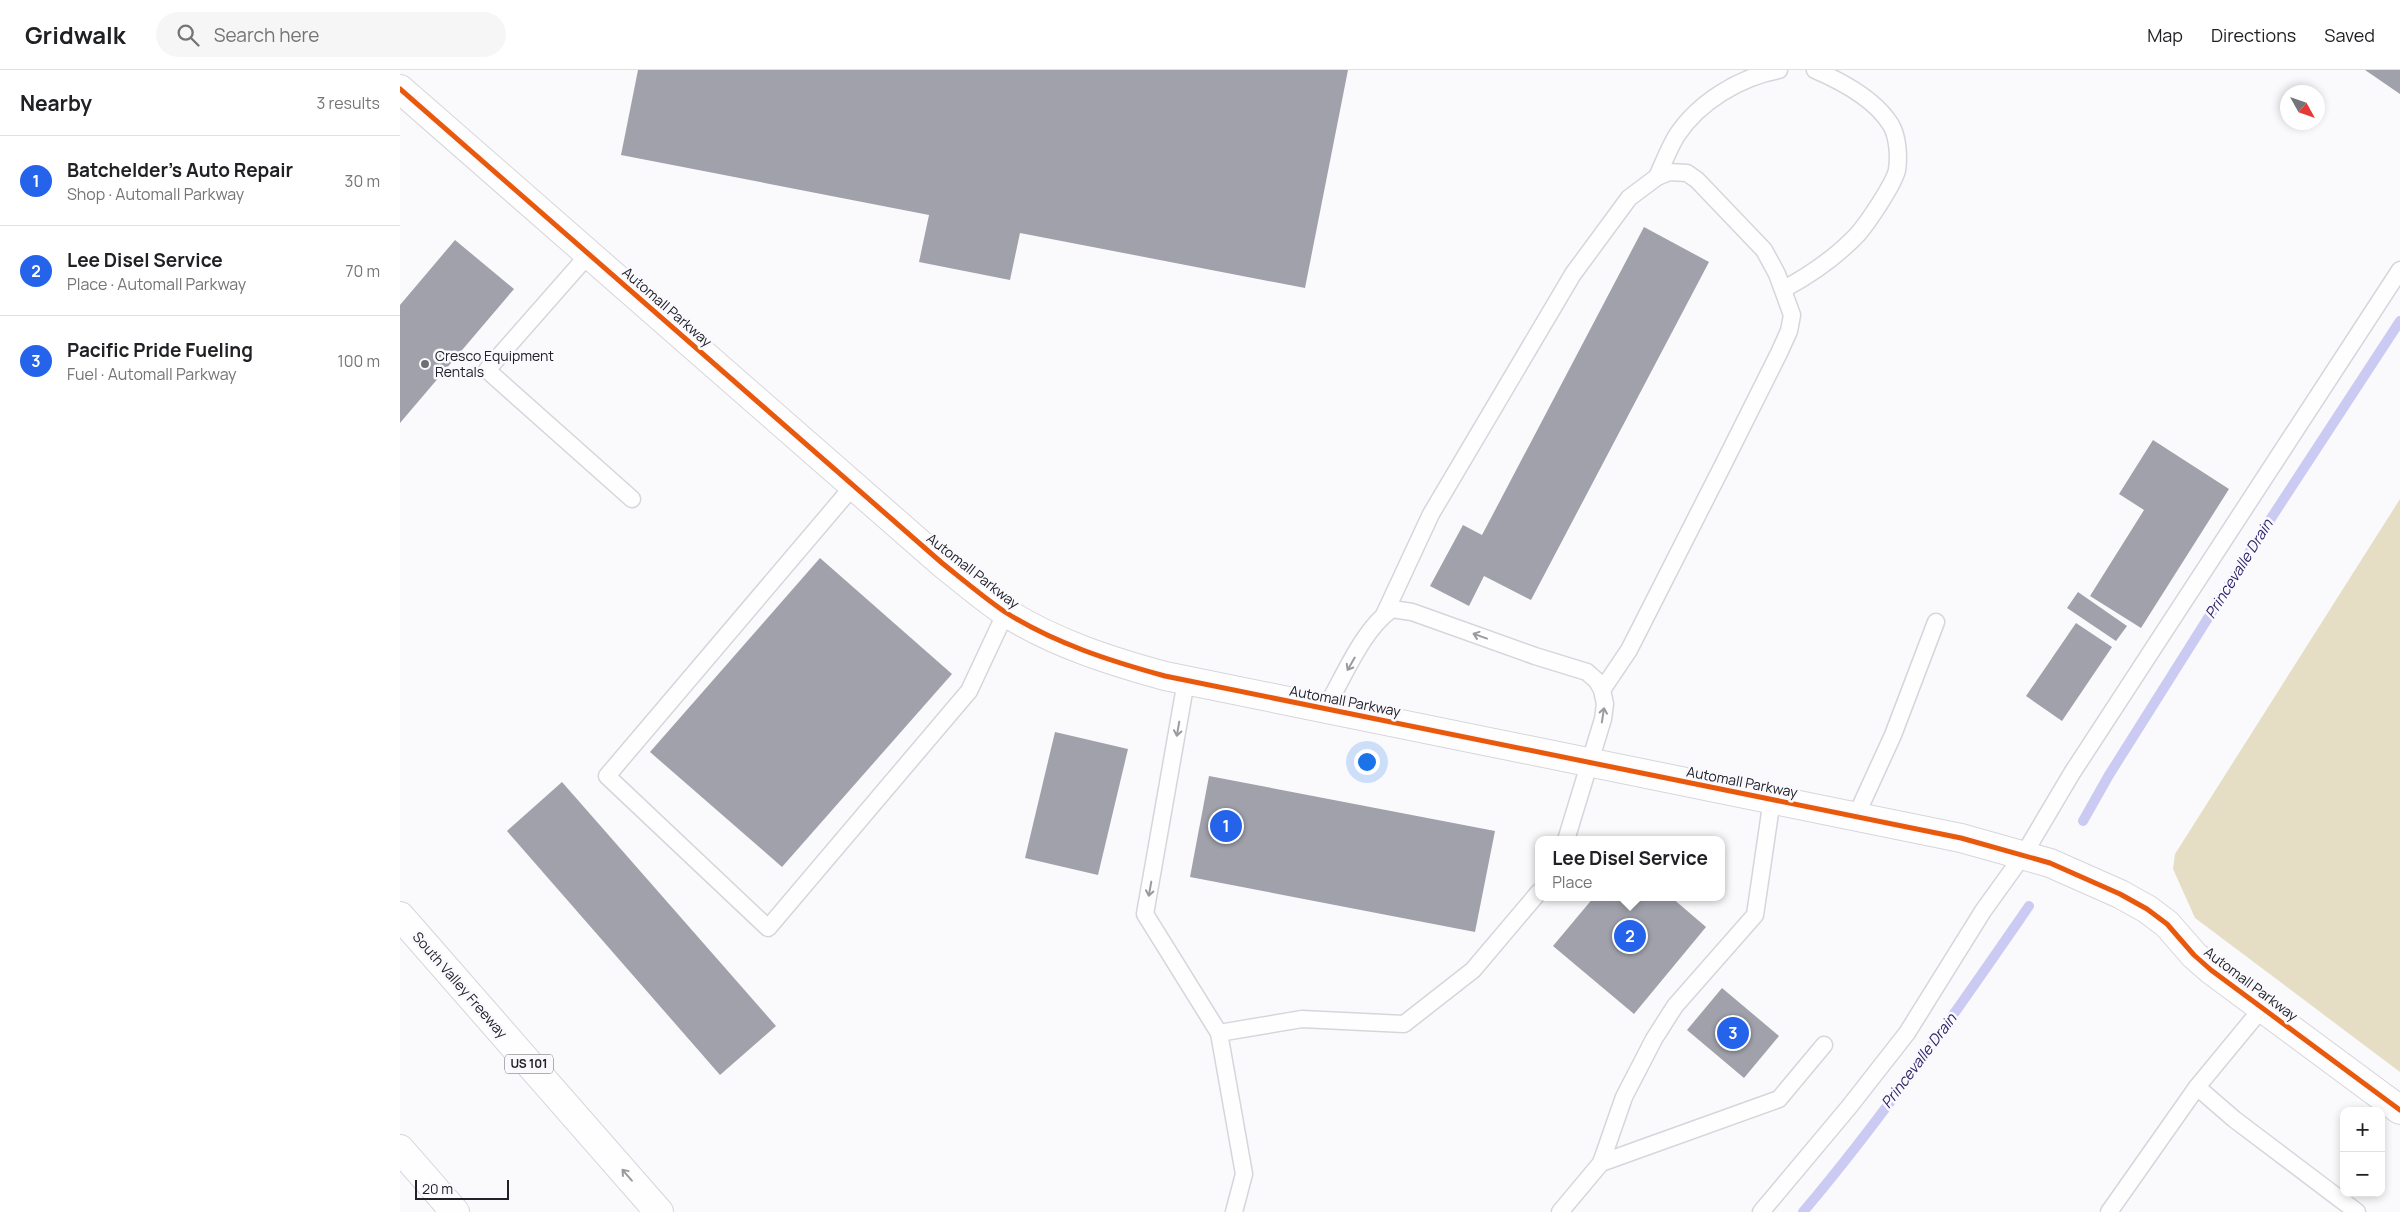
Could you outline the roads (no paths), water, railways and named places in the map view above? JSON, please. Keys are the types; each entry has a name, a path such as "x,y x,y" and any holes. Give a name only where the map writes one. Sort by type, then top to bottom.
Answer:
{"main road":[{"name":"Automall Parkway","path":"400,89 942,562 1006,612 1050,636 1098,656 1186,680 1856,816 1976,841 2024,854 2083,876 2147,909 2167,924 2194,955 2212,970 2400,1110"},
{"name":"South Valley Freeway","path":"400,916 659,1212"},
{"path":"400,1149 455,1212"}],"lane":[{"path":"1657,178 1677,136 1699,108 1745,80 1762,73 1779,70"},
{"path":"1784,289 1808,276 1858,234 1876,208 1896,171 1896,137 1891,125 1859,93 1815,70"},
{"path":"1384,615 1431,514 1573,274 1629,198 1657,178 1670,172 1687,173 1697,180 1764,250 1784,289 1792,315 1789,331 1779,353 1629,650 1602,690"},
{"path":"588,254 487,370 632,499"},
{"path":"1761,1212 1849,1107 1907,1033 1983,911 2024,854 2072,773 2400,270"},
{"path":"854,486 607,776 768,928 968,691 1006,612"},
{"path":"1326,709 1367,635 1384,615 1392,609 1412,612 1535,656 1587,672 1602,690 1605,704 1603,719 1591,763 1567,836"},
{"path":"1856,816 1894,735 1936,622"},
{"path":"1186,680 1146,914 1219,1032 1244,1174 1234,1212"},
{"path":"1560,1212 1601,1163 1624,1097 1654,1039 1675,1006 1755,915 1772,799"},
{"path":"1219,1032 1302,1019 1404,1024 1473,970 1535,897"},
{"path":"2109,1212 2197,1087 2263,1007"},
{"path":"1601,1163 1779,1100 1824,1045"},
{"path":"2197,1087 2234,1119 2357,1212"}],"waterway":[{"name":"Princevalle Drain","path":"2083,821 2109,775 2266,526 2400,321"},
{"name":"Princevalle Drain","path":"1803,1212 1892,1100 2029,906"}],"place":[{"name":"Cresco Equipment Rentals","path":"425,364"},
{"name":"Batchelder's Auto Repair","path":"1226,826"},
{"name":"Lee Disel Service","path":"1630,936"},
{"name":"Pacific Pride Fueling","path":"1733,1033"}]}
